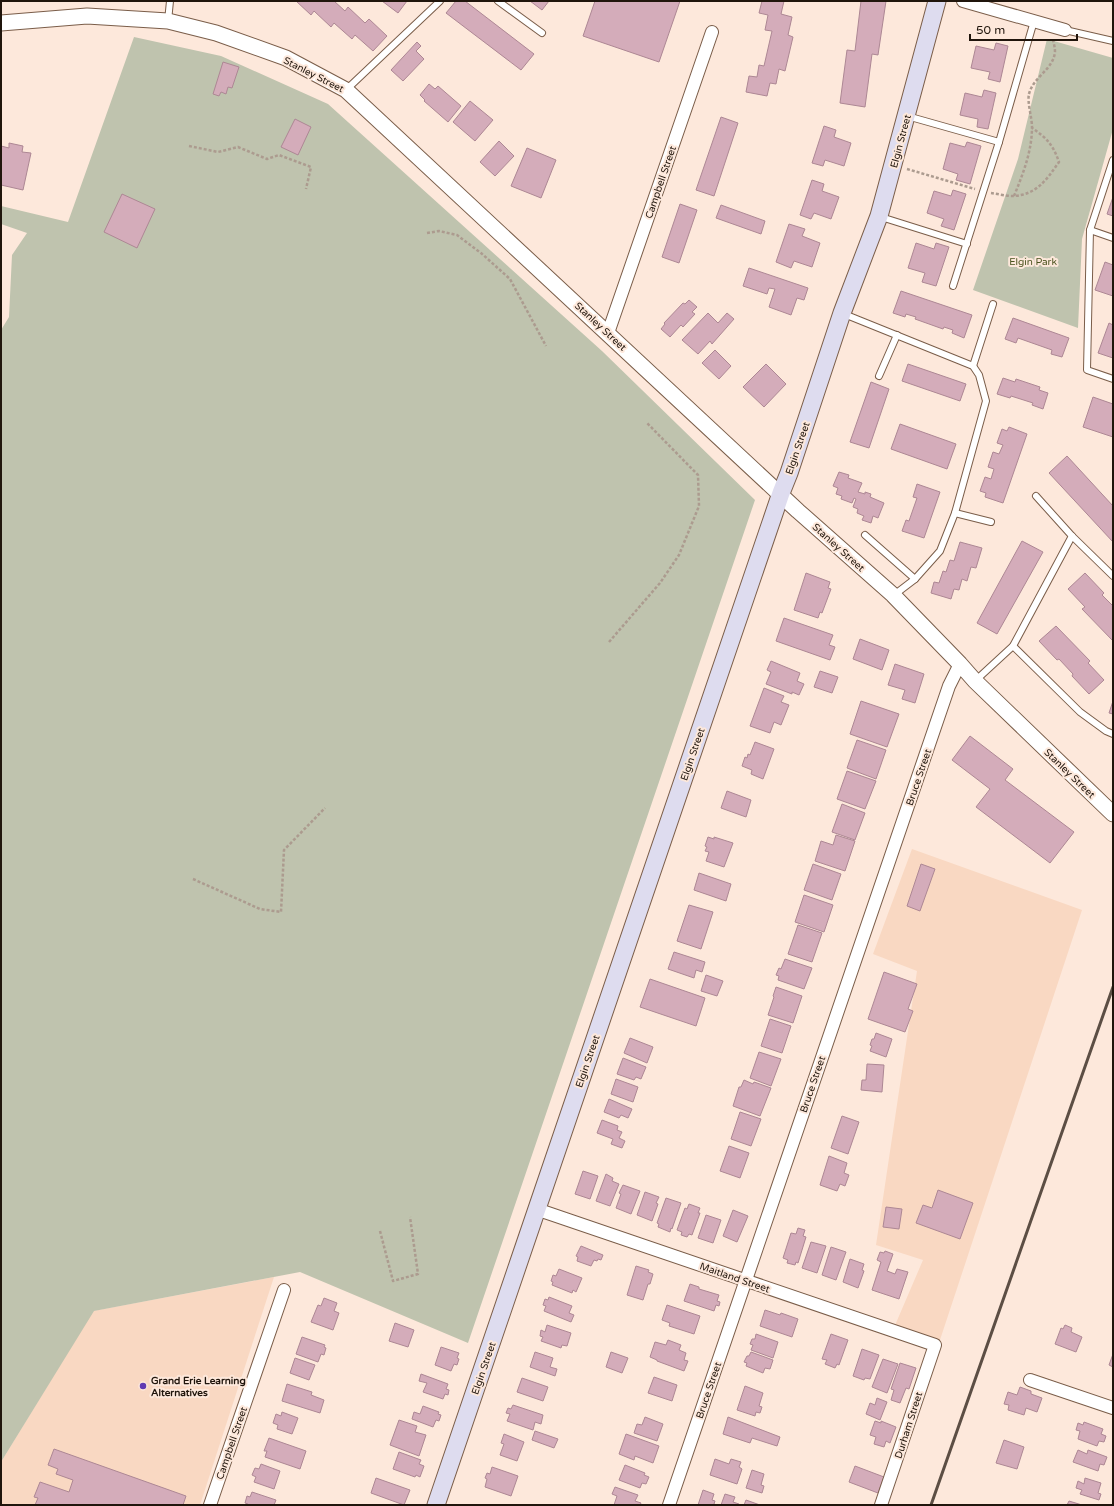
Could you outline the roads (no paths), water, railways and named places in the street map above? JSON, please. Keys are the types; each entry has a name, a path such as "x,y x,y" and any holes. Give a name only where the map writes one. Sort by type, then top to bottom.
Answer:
{"main road":[{"name":"Elgin Street","path":"436,1505 789,473 842,313 879,216 937,1"}],"street":[{"path":"963,1 1065,30"},
{"name":"Stanley Street","path":"1,23 87,16 168,21 216,33 286,58 346,90 781,493 798,511 893,596 975,681 1113,814"},
{"name":"Campbell Street","path":"608,332 712,32"},
{"name":"Bruce Street","path":"669,1505 949,686 960,664"},
{"name":"Maitland Street","path":"536,1209 934,1345"},
{"name":"Campbell Street","path":"210,1505 284,1290"},
{"name":"Durham Street","path":"881,1505 934,1345"},
{"path":"1030,1380 1113,1408"}],"lane":[{"path":"168,21 170,1"},
{"path":"346,90 440,1"},
{"path":"498,1 542,33"},
{"path":"953,286 999,142 1034,21"},
{"path":"1065,30 1113,41"},
{"path":"906,116 999,142"},
{"path":"1113,160 1090,230 1087,370 1113,379"},
{"path":"879,216 967,244"},
{"path":"1090,230 1113,238"},
{"path":"973,366 993,304"},
{"path":"842,313 973,366 979,376 986,401 955,512 940,550 915,579 893,596"},
{"path":"879,376 897,335"},
{"path":"1036,496 1072,536 1113,576"},
{"path":"955,512 991,522"},
{"path":"865,535 915,579"},
{"path":"975,681 1012,646 1072,536"},
{"path":"1012,646 1080,712 1106,731 1113,734"}],"railway":[{"path":"931,1505 1113,987"}],"place":[{"name":"Grand Erie Learning Alternatives","path":"143,1386"}],"park label":[{"name":"Elgin Park","path":"1033,261"}]}
